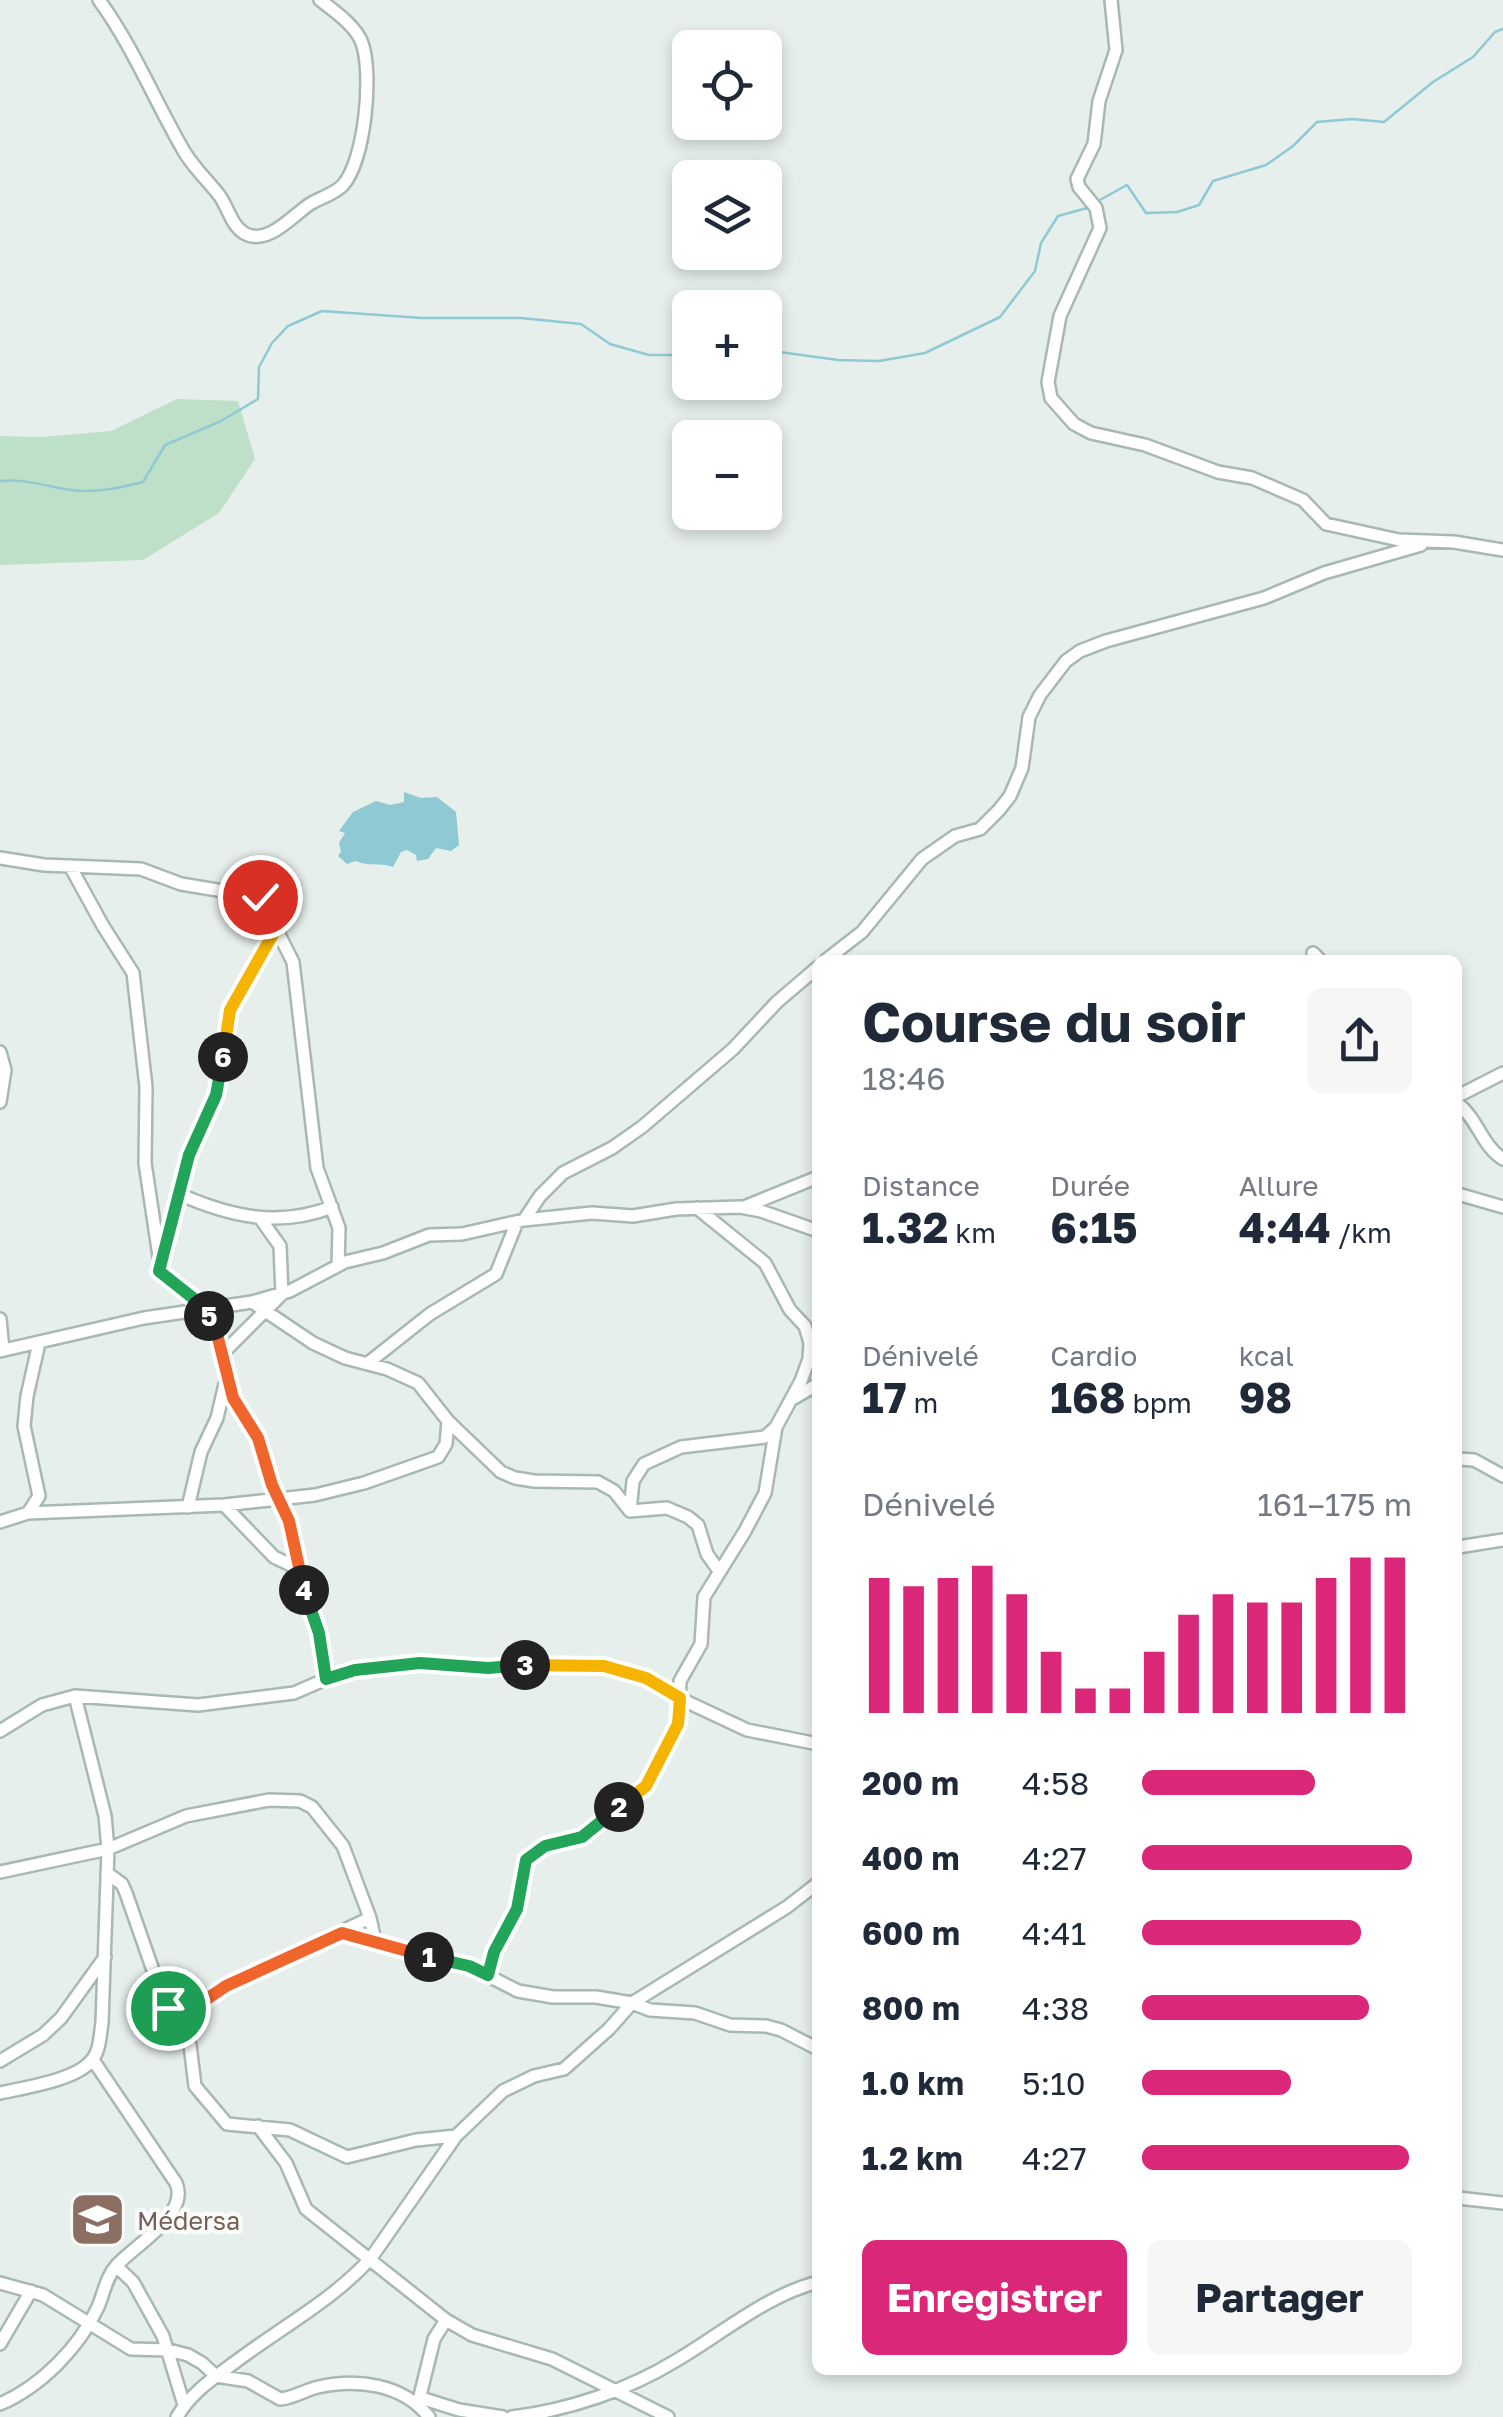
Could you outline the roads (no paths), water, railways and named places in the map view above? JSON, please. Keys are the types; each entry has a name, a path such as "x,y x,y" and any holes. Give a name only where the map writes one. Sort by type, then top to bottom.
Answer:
{"street":[{"path":"98,0 132,50 186,154 240,230 256,237 269,234 312,202 338,190 358,155 366,88 364,50 355,31 320,0"},
{"path":"1111,0 1116,50 1099,101 1094,144 1076,179 1096,208 1100,228 1060,316 1050,358 1051,398 1074,424 1091,433 1145,445 1218,472 1252,478 1303,500 1326,524 1399,540 1454,542 1503,550"},
{"path":"832,955 862,932 922,858 948,840 980,828 999,810 1022,768 1029,717 1040,694 1066,661 1080,651 1264,598 1324,573 1427,542"},
{"path":"0,858 70,866 141,868 181,884 258,895 293,962 317,1168 340,1228 338,1265"},
{"path":"70,866 133,973 146,1087 144,1163 161,1276 182,1287 204,1308 235,1402 258,1438 294,1536 298,1569 319,1633 326,1679"},
{"path":"160,1264 189,1155 216,1095 230,1010 277,927"},
{"path":"368,1363 430,1314 496,1274 520,1221 563,1172 612,1148 642,1127 733,1049 812,972"},
{"path":"0,1052 4,1070 0,1102"},
{"path":"1462,1098 1503,1073"},
{"path":"1462,1105 1488,1147 1503,1158"},
{"path":"744,1208 812,1180"},
{"path":"178,1194 223,1212 260,1218 300,1216 332,1207"},
{"path":"1462,1195 1503,1208"},
{"path":"488,1975 494,1952 517,1909 526,1860 545,1846 582,1837 646,1786 678,1724 680,1681 701,1644 704,1597 746,1531 765,1492 776,1427 809,1358 806,1326 790,1310 765,1264 697,1208"},
{"path":"0,1320 2,1350 144,1318 282,1294 338,1265 429,1236 592,1212 633,1216 697,1208 744,1208 812,1229"},
{"path":"222,1354 282,1294 280,1246 260,1218"},
{"path":"252,1302 313,1343 418,1383 448,1421 501,1472 534,1480 598,1482 614,1490 630,1511"},
{"path":"28,1512 38,1503 39,1496 24,1426 26,1396 39,1343"},
{"path":"188,1507 201,1452 217,1418 226,1380"},
{"path":"790,1400 812,1387"},
{"path":"0,1522 28,1512 224,1506 342,1489 438,1457 446,1444 448,1421"},
{"path":"630,1511 633,1481 644,1464 682,1447 765,1437 776,1427"},
{"path":"1462,1459 1474,1460 1503,1476"},
{"path":"224,1506 274,1557 298,1569"},
{"path":"630,1511 667,1508 688,1517 698,1525 707,1554 718,1571"},
{"path":"1462,1546 1503,1540"},
{"path":"0,1730 42,1706 75,1696 198,1705 294,1693 355,1670 420,1663 488,1668 591,1664 646,1678 741,1728 812,1743"},
{"path":"0,2404 18,2396 56,2364 88,2321 116,2266 174,2211 180,2191 94,2060 102,2023 108,1848 75,1696"},
{"path":"0,1872 108,1848 186,1816 269,1800 307,1803 340,1841 375,1941"},
{"path":"106,1873 122,1884 163,1999 190,2045 192,2079 222,2121 234,2126 290,2130 347,2157 416,2140 456,2136"},
{"path":"181,2411 216,2376 320,2304 372,2258 456,2136 503,2091 534,2076 564,2068 632,2003 787,1908 812,1887"},
{"path":"176,2020 226,1986 370,1918"},
{"path":"342,1933 469,1966 507,1987 537,1994 596,1997 650,2010 695,2013 730,2025 766,2026 812,2047"},
{"path":"0,2062 42,2035 60,2018 105,1956"},
{"path":"0,2094 66,2076 94,2060"},
{"path":"258,2126 286,2163 306,2209 446,2320 472,2335 552,2359 668,2417"},
{"path":"1462,2198 1503,2203"},
{"path":"116,2266 133,2282 169,2350 181,2411"},
{"path":"0,2283 43,2295 130,2350 169,2350 202,2363 216,2376 248,2381 280,2398 320,2386 370,2384 419,2401 503,2417"},
{"path":"512,2417 618,2391 677,2360 772,2301 812,2284"},
{"path":"0,2344 31,2291"},
{"path":"428,2417 419,2401 434,2339 446,2320"}],"water":[{"path":"404,792 421,798 437,797 456,812 459,845 451,851 436,848 428,859 417,861 416,855 407,850 401,852 393,867 356,861 347,864 338,856 345,833 339,831 353,812 376,801 390,805 404,802"}],"waterway":[{"path":"1098,201 1127,185 1146,213 1177,212 1199,205 1213,181 1266,165 1317,122 1384,122 1433,82 1473,57 1495,32 1503,29"},
{"path":"782,352 879,361 925,353 1000,317 1035,271 1041,243 1058,216 1087,208"},
{"path":"0,481 90,491 143,482 165,445 219,422 258,399 259,367 272,343 288,326 322,311 581,324 610,344 649,355 672,355"}],"place":[{"name":"Médersa","path":"98,2220"}]}
